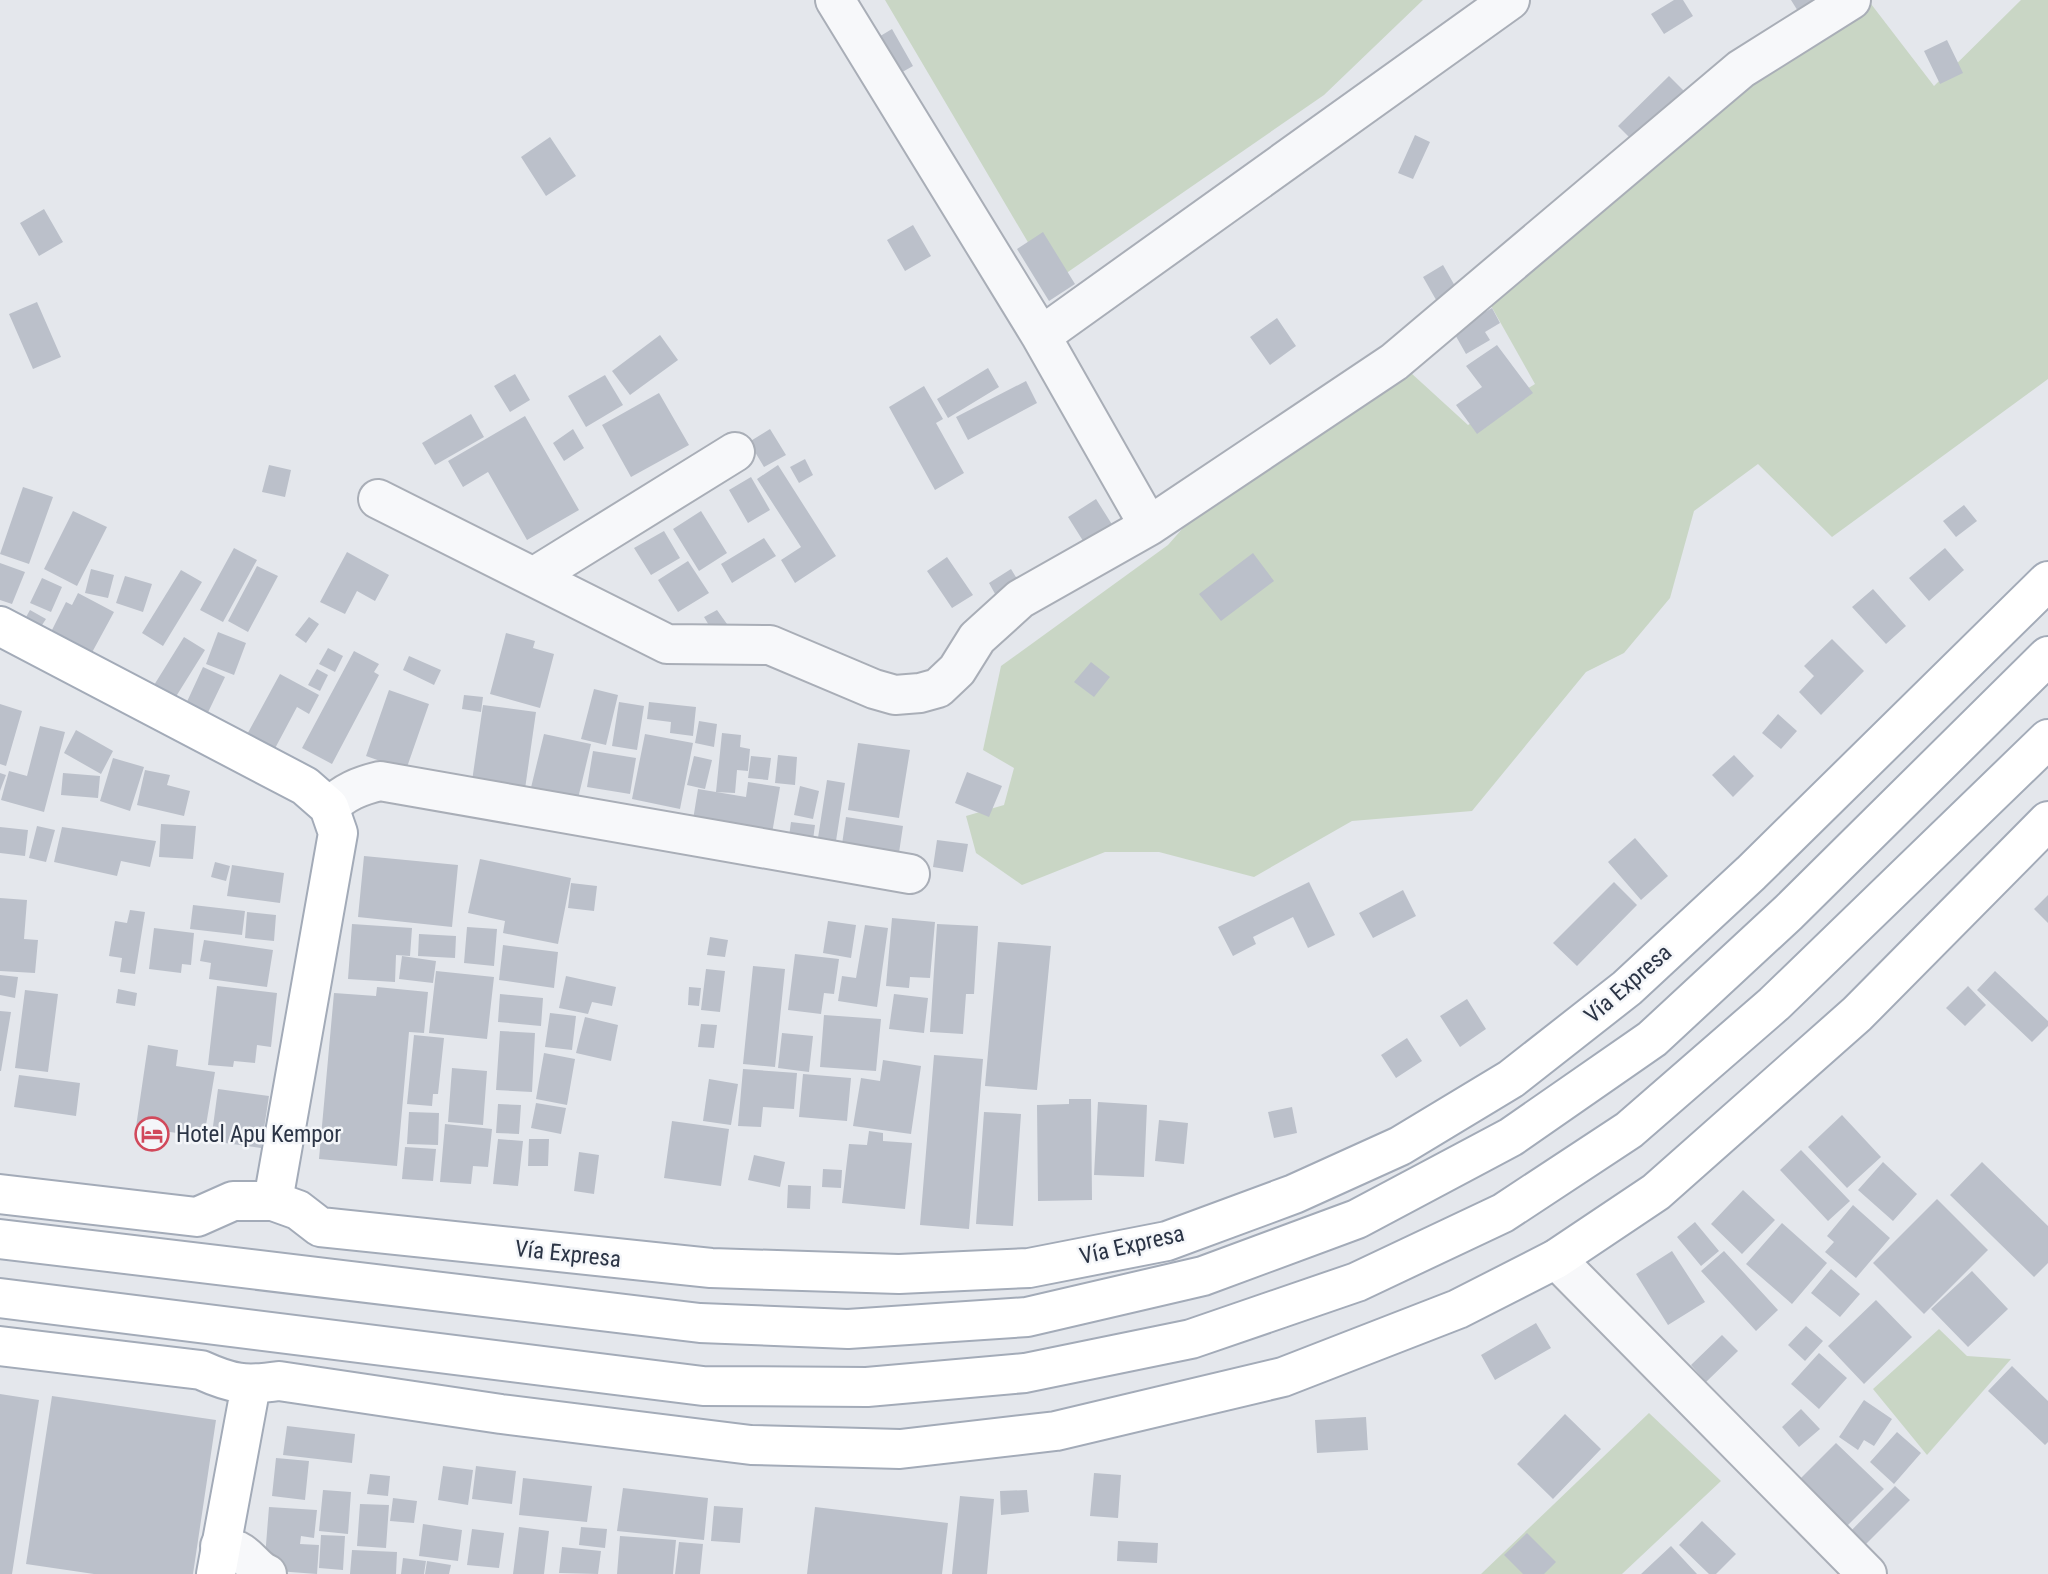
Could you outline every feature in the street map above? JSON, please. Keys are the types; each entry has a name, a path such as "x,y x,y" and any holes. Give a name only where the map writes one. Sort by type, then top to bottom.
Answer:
{"main road":[{"name":"Vía Expresa","path":"197,1217 233,1200 273,1201 298,1210 320,1227 711,1268 899,1274 1029,1268 1167,1241 1294,1194 1400,1146 1511,1079 1627,988 1751,873 2048,581"},
{"path":"0,626 305,786 329,807 338,833 273,1201"},
{"name":"Vía Expresa","path":"0,1239 700,1323 848,1329 1027,1317 1203,1276 1357,1219 1511,1138 1653,1039 1788,914 2048,656"},
{"path":"0,1298 703,1386 867,1387 1025,1373 1191,1339 1357,1282 1503,1213 1629,1130 1774,1004 2048,739"},
{"path":"197,1217 178,1235 165,1258 159,1286 161,1317 176,1346 201,1370 224,1381 265,1383 751,1446 900,1448 1056,1431 1283,1377 1458,1309 1556,1259 1656,1192 1827,1040 2048,821"},
{"path":"0,1194 197,1217"},
{"path":"265,1383 309,1365 332,1339 344,1310 345,1279 337,1251 320,1227"},
{"path":"0,1346 201,1370"},
{"path":"218,1557 265,1383"}],"street":[{"path":"835,0 1041,336 1149,526"},
{"path":"1041,336 1510,0"},
{"path":"379,499 667,644 770,645 874,689 895,695 939,688 957,670 977,638 1020,599 1149,526 1394,362 1741,69 1851,0"},
{"path":"535,576 735,452"},
{"path":"329,807 358,786 380,781 910,874"},
{"path":"1556,1259 1867,1574"},
{"path":"218,1557 237,1551 248,1558 258,1570 267,1574"}],"green space":[{"path":"885,0 1423,0 1324,95 1052,283"},
{"path":"1868,0 1934,86 2021,0 2048,0 2048,379 1832,537 1758,464 1694,511 1670,598 1624,653 1586,672 1472,811 1352,821 1254,877 1159,852 1105,852 1022,885 976,853 966,816 1004,805 1014,768 983,750 1001,666 1168,545 1197,512 1399,362 1468,425 1535,384 1481,288 1725,68"},
{"path":"1939,1329 1967,1356 2011,1359 1927,1455 1873,1389"},
{"path":"1649,1413 1721,1481 1622,1574 1481,1574"}],"building":[{"path":"1674,0 1683,0 1693,16 1664,34 1651,14"},
{"path":"1791,0 1825,0 1801,16"},
{"path":"892,29 913,66 888,80 867,44"},
{"path":"1947,40 1963,73 1940,84 1924,51"},
{"path":"1669,76 1688,95 1637,145 1618,126"},
{"path":"1415,135 1430,142 1413,179 1398,173"},
{"path":"550,137 576,176 546,196 521,157"},
{"path":"44,209 63,242 39,256 20,223"},
{"path":"913,225 931,256 905,271 887,240"},
{"path":"1043,232 1075,284 1049,301 1017,249"},
{"path":"1443,265 1459,293 1439,305 1423,277"},
{"path":"37,302 61,357 33,369 9,314"},
{"path":"1492,308 1500,323 1485,332 1490,340 1466,354 1453,331"},
{"path":"1277,318 1296,346 1270,365 1250,337"},
{"path":"660,335 678,360 630,395 612,371"},
{"path":"1497,345 1533,393 1477,434 1456,405 1482,387 1466,366"},
{"path":"988,368 999,387 948,418 937,399"},
{"path":"515,374 530,400 510,412 494,386"},
{"path":"605,375 623,405 586,427 568,396"},
{"path":"1026,381 1037,403 968,440 956,417"},
{"path":"924,386 943,419 936,423 964,473 935,490 889,407"},
{"path":"659,393 689,445 631,477 602,425"},
{"path":"471,414 484,437 435,465 422,443"},
{"path":"525,416 579,510 527,540 488,472 463,487 448,461"},
{"path":"573,429 584,448 564,461 553,443"},
{"path":"770,429 786,455 764,467 749,442"},
{"path":"805,459 813,475 799,483 790,467"},
{"path":"269,465 291,470 285,497 262,492"},
{"path":"778,465 836,556 795,583 781,560 801,547 757,479"},
{"path":"751,477 770,510 748,523 729,490"},
{"path":"23,487 53,497 29,564 0,554"},
{"path":"1096,499 1113,526 1085,544 1068,517"},
{"path":"1964,505 1977,521 1956,537 1943,521"},
{"path":"73,511 107,527 77,586 44,569"},
{"path":"701,511 727,553 699,571 673,529"},
{"path":"664,531 680,558 651,575 634,548"},
{"path":"764,538 776,556 732,583 721,564"},
{"path":"234,548 257,560 223,622 200,610"},
{"path":"1945,548 1964,570 1929,601 1909,578"},
{"path":"347,552 389,575 375,601 357,591 345,614 320,602"},
{"path":"1253,553 1274,581 1221,621 1199,594"},
{"path":"947,557 973,595 952,608 927,571"},
{"path":"688,561 709,593 678,612 658,580"},
{"path":"0,563 25,572 12,604 0,600"},
{"path":"257,566 278,576 248,632 228,621"},
{"path":"91,569 114,575 108,598 85,593"},
{"path":"1011,569 1022,587 999,601 989,583"},
{"path":"181,570 202,582 163,646 142,633"},
{"path":"125,576 152,584 143,612 116,603"},
{"path":"42,578 62,587 51,612 30,603"},
{"path":"1873,589 1906,626 1886,644 1852,607"},
{"path":"78,593 114,612 89,658 48,638 66,602 72,605"},
{"path":"30,610 46,619 36,634 21,626"},
{"path":"717,610 727,624 713,632 704,617"},
{"path":"309,617 319,624 306,643 295,635"},
{"path":"218,632 246,643 234,675 206,664"},
{"path":"506,633 535,641 533,648 554,654 540,708 490,694"},
{"path":"184,637 205,650 167,711 146,698"},
{"path":"1832,639 1864,671 1821,715 1799,692 1814,676 1804,666"},
{"path":"328,648 343,656 335,672 319,664"},
{"path":"354,651 379,664 374,672 379,675 332,764 302,748"},
{"path":"409,656 441,670 434,685 403,670"},
{"path":"1091,662 1110,677 1094,697 1074,682"},
{"path":"203,667 225,677 200,729 179,719"},
{"path":"317,669 328,675 320,691 308,685"},
{"path":"280,674 319,695 309,714 297,707 272,754 244,740"},
{"path":"594,689 618,695 606,745 581,739"},
{"path":"389,690 429,704 406,770 366,756"},
{"path":"464,695 483,697 481,712 462,709"},
{"path":"619,702 644,706 637,750 612,746"},
{"path":"649,702 696,707 693,736 670,733 671,722 647,719"},
{"path":"0,704 22,711 6,766 0,764"},
{"path":"483,705 536,712 525,789 472,781"},
{"path":"1778,714 1797,731 1781,749 1762,733"},
{"path":"699,721 717,724 714,747 695,743"},
{"path":"40,726 65,732 44,812 1,800 9,771 27,776"},
{"path":"76,730 113,751 101,774 64,753"},
{"path":"722,733 741,735 740,747 750,749 748,771 737,770 735,793 716,792"},
{"path":"544,734 591,744 575,811 528,800"},
{"path":"645,734 693,743 680,809 632,799"},
{"path":"858,743 910,750 899,818 848,810"},
{"path":"593,751 636,758 630,794 587,787"},
{"path":"778,755 797,757 795,785 775,783"},
{"path":"1734,755 1754,776 1733,797 1712,775"},
{"path":"694,756 712,760 705,789 687,785"},
{"path":"751,756 771,758 768,780 748,778"},
{"path":"113,758 144,767 130,811 100,801"},
{"path":"145,770 170,775 167,785 190,791 184,816 137,805"},
{"path":"967,772 1002,786 989,817 955,803"},
{"path":"0,773 6,775 0,791"},
{"path":"63,773 100,776 98,798 61,795"},
{"path":"827,780 845,783 833,860 815,857"},
{"path":"748,782 780,787 770,845 691,832 698,789 746,797"},
{"path":"800,786 819,791 813,819 794,815"},
{"path":"846,817 903,826 897,866 840,858"},
{"path":"791,822 815,825 812,847 788,844"},
{"path":"161,824 196,826 193,859 159,857"},
{"path":"37,826 55,830 46,862 29,858"},
{"path":"0,827 28,830 25,856 0,853"},
{"path":"62,827 156,841 150,867 121,861 117,876 54,862"},
{"path":"1635,838 1668,876 1641,900 1608,862"},
{"path":"937,840 968,844 963,872 933,867"},
{"path":"364,856 458,865 452,927 358,917"},
{"path":"480,859 571,878 558,944 503,933 505,921 468,913"},
{"path":"215,862 230,866 226,881 211,877"},
{"path":"232,865 284,873 280,903 227,896"},
{"path":"1309,882 1335,935 1308,948 1293,917 1253,937 1256,944 1233,956 1218,927"},
{"path":"1614,882 1637,905 1577,966 1553,943"},
{"path":"571,883 597,886 594,911 568,908"},
{"path":"1403,890 1416,916 1373,938 1359,913"},
{"path":"2048,895 2048,923 2034,909"},
{"path":"0,898 27,900 24,939 38,940 35,973 0,971"},
{"path":"193,905 245,911 242,935 190,929"},
{"path":"130,910 145,912 135,974 120,972 122,958 109,956 115,921 127,923"},
{"path":"247,912 276,915 274,941 245,938"},
{"path":"892,918 935,922 930,978 910,977 909,988 886,986"},
{"path":"828,921 856,925 851,958 823,953"},
{"path":"352,924 412,928 410,956 396,955 395,982 348,979"},
{"path":"937,924 978,926 974,994 966,994 963,1034 930,1032"},
{"path":"865,925 888,928 877,1007 838,1001 842,976 856,978"},
{"path":"467,927 497,929 494,966 464,963"},
{"path":"154,928 194,933 191,965 182,964 181,973 149,969"},
{"path":"419,934 456,936 455,958 418,956"},
{"path":"710,937 728,940 725,957 707,955"},
{"path":"204,940 273,950 267,987 209,979 211,963 200,961"},
{"path":"998,942 1051,946 1037,1090 985,1086"},
{"path":"503,945 558,952 554,988 499,980"},
{"path":"795,954 839,959 834,994 824,993 821,1014 788,1010"},
{"path":"402,956 436,961 433,983 399,979"},
{"path":"753,966 785,969 775,1067 743,1064"},
{"path":"706,969 725,971 720,1012 701,1010"},
{"path":"436,971 494,977 487,1039 429,1033"},
{"path":"1995,971 2048,1021 2048,1026 2032,1042 1977,990"},
{"path":"0,975 18,977 15,998 0,995"},
{"path":"566,976 616,987 612,1006 592,1002 588,1014 559,1008"},
{"path":"217,986 277,993 271,1047 257,1045 255,1063 234,1061 233,1067 208,1065"},
{"path":"1968,986 1986,1005 1965,1026 1946,1008"},
{"path":"377,987 428,992 424,1033 409,1032 397,1166 319,1159 334,993 376,996"},
{"path":"689,987 701,988 699,1006 688,1005"},
{"path":"118,989 137,993 135,1006 116,1003"},
{"path":"25,990 58,994 48,1072 15,1068"},
{"path":"500,994 543,998 541,1026 498,1022"},
{"path":"894,994 928,998 924,1033 889,1029"},
{"path":"1467,999 1486,1029 1460,1047 1440,1016"},
{"path":"0,1011 11,1012 1,1071 0,1071"},
{"path":"550,1013 576,1016 572,1050 545,1047"},
{"path":"824,1015 881,1019 876,1071 820,1067"},
{"path":"585,1017 618,1025 611,1061 576,1053"},
{"path":"701,1024 717,1025 714,1048 698,1047"},
{"path":"500,1031 535,1033 532,1092 496,1090"},
{"path":"782,1033 813,1036 809,1072 778,1068"},
{"path":"414,1035 444,1038 438,1094 433,1094 432,1106 407,1104"},
{"path":"1407,1038 1422,1061 1396,1078 1381,1055"},
{"path":"148,1045 178,1050 176,1066 215,1072 204,1137 136,1127"},
{"path":"544,1053 575,1059 567,1105 536,1099"},
{"path":"934,1055 983,1059 969,1229 920,1225"},
{"path":"883,1060 921,1066 911,1134 853,1126 861,1078 880,1081"},
{"path":"452,1068 487,1071 483,1125 448,1122"},
{"path":"743,1069 797,1073 794,1109 763,1107 761,1127 738,1126"},
{"path":"803,1074 851,1078 847,1121 799,1117"},
{"path":"19,1075 80,1083 76,1116 14,1107"},
{"path":"709,1079 738,1084 731,1125 703,1121"},
{"path":"218,1089 269,1096 261,1148 211,1141"},
{"path":"1069,1099 1091,1099 1092,1200 1038,1201 1037,1105 1069,1104"},
{"path":"1098,1102 1147,1105 1144,1177 1094,1175"},
{"path":"536,1103 566,1108 561,1134 531,1128"},
{"path":"498,1104 521,1105 519,1134 496,1133"},
{"path":"1292,1107 1297,1133 1274,1138 1268,1112"},
{"path":"409,1112 439,1113 438,1145 407,1144"},
{"path":"984,1112 1021,1114 1013,1226 976,1224"},
{"path":"1842,1115 1881,1157 1847,1188 1808,1147"},
{"path":"1159,1120 1188,1123 1184,1164 1155,1161"},
{"path":"672,1121 729,1129 721,1186 664,1178"},
{"path":"445,1124 492,1129 488,1167 473,1166 471,1184 440,1182"},
{"path":"869,1131 883,1133 883,1141 912,1143 905,1209 842,1203 849,1144 867,1145"},
{"path":"498,1139 523,1141 518,1186 493,1184"},
{"path":"529,1139 549,1139 548,1166 528,1166"},
{"path":"405,1147 436,1149 433,1181 402,1179"},
{"path":"1801,1150 1850,1201 1828,1221 1780,1170"},
{"path":"579,1152 599,1155 594,1194 574,1191"},
{"path":"754,1155 785,1162 780,1187 748,1180"},
{"path":"1883,1162 1917,1194 1893,1221 1858,1190"},
{"path":"1982,1162 2048,1226 2048,1263 2034,1277 1950,1195"},
{"path":"823,1169 842,1170 841,1188 822,1187"},
{"path":"788,1185 811,1186 810,1209 787,1208"},
{"path":"1743,1190 1775,1220 1742,1254 1711,1224"},
{"path":"1937,1199 1988,1250 1924,1314 1873,1263"},
{"path":"1853,1205 1890,1238 1856,1278 1825,1252 1834,1242 1827,1236"},
{"path":"1695,1222 1719,1251 1701,1266 1677,1237"},
{"path":"1782,1223 1827,1263 1792,1304 1746,1264"},
{"path":"1672,1251 1705,1302 1668,1325 1636,1274"},
{"path":"1724,1251 1778,1310 1756,1331 1701,1271"},
{"path":"1831,1269 1860,1294 1840,1317 1811,1293"},
{"path":"1972,1271 2008,1309 1968,1347 1931,1309"},
{"path":"1876,1300 1912,1337 1864,1384 1828,1346"},
{"path":"1536,1323 1551,1348 1495,1380 1481,1355"},
{"path":"1806,1326 1823,1341 1805,1361 1788,1345"},
{"path":"1722,1335 1738,1351 1706,1382 1691,1365"},
{"path":"1819,1353 1847,1378 1819,1409 1791,1384"},
{"path":"2012,1366 2048,1401 2048,1442 2045,1445 1988,1391"},
{"path":"0,1394 39,1400 12,1574 0,1574"},
{"path":"52,1396 216,1420 193,1574 94,1574 26,1564"},
{"path":"1864,1400 1892,1419 1874,1446 1864,1440 1858,1450 1839,1437"},
{"path":"1801,1409 1820,1429 1799,1447 1782,1427"},
{"path":"1565,1414 1601,1449 1553,1499 1517,1464"},
{"path":"1366,1417 1368,1450 1317,1453 1315,1420"},
{"path":"287,1426 355,1434 352,1463 283,1455"},
{"path":"1897,1432 1921,1453 1894,1484 1870,1462"},
{"path":"1836,1443 1884,1489 1840,1533 1792,1487"},
{"path":"276,1458 309,1461 305,1500 272,1496"},
{"path":"443,1466 473,1470 468,1505 438,1500"},
{"path":"476,1466 516,1471 512,1504 472,1499"},
{"path":"1094,1473 1121,1475 1118,1518 1090,1516"},
{"path":"370,1474 390,1476 388,1496 367,1494"},
{"path":"523,1478 592,1486 587,1522 519,1515"},
{"path":"1895,1486 1910,1500 1856,1554 1842,1540"},
{"path":"623,1488 708,1498 704,1540 617,1531"},
{"path":"323,1490 351,1492 348,1534 319,1531"},
{"path":"1027,1490 1029,1512 1001,1515 1000,1491"},
{"path":"960,1496 994,1499 987,1574 952,1574"},
{"path":"393,1498 417,1501 414,1523 390,1521"},
{"path":"360,1504 389,1505 386,1548 357,1546"},
{"path":"714,1506 743,1508 740,1543 711,1541"},
{"path":"269,1507 317,1510 314,1538 301,1536 300,1544 319,1545 317,1574 264,1570"},
{"path":"815,1507 948,1523 942,1574 807,1574"},
{"path":"1702,1521 1736,1554 1716,1574 1709,1574 1679,1545"},
{"path":"423,1524 462,1530 458,1561 419,1556"},
{"path":"519,1527 549,1531 544,1574 513,1574"},
{"path":"581,1527 607,1529 605,1548 579,1545"},
{"path":"472,1529 504,1533 499,1568 467,1565"},
{"path":"1527,1533 1556,1562 1544,1574 1523,1574 1504,1555"},
{"path":"321,1535 345,1536 343,1570 319,1568"},
{"path":"620,1536 676,1540 673,1574 617,1574"},
{"path":"1118,1541 1158,1543 1157,1563 1117,1561"},
{"path":"679,1542 703,1544 700,1574 675,1574"},
{"path":"1671,1546 1697,1574 1641,1574"},
{"path":"562,1547 601,1551 598,1574 559,1573"},
{"path":"352,1550 397,1552 396,1574 350,1574"},
{"path":"403,1558 426,1561 424,1574 401,1574"},
{"path":"427,1561 451,1565 449,1574 425,1574"}],"place":[{"name":"Hotel Apu Kempor","path":"152,1134"}]}
